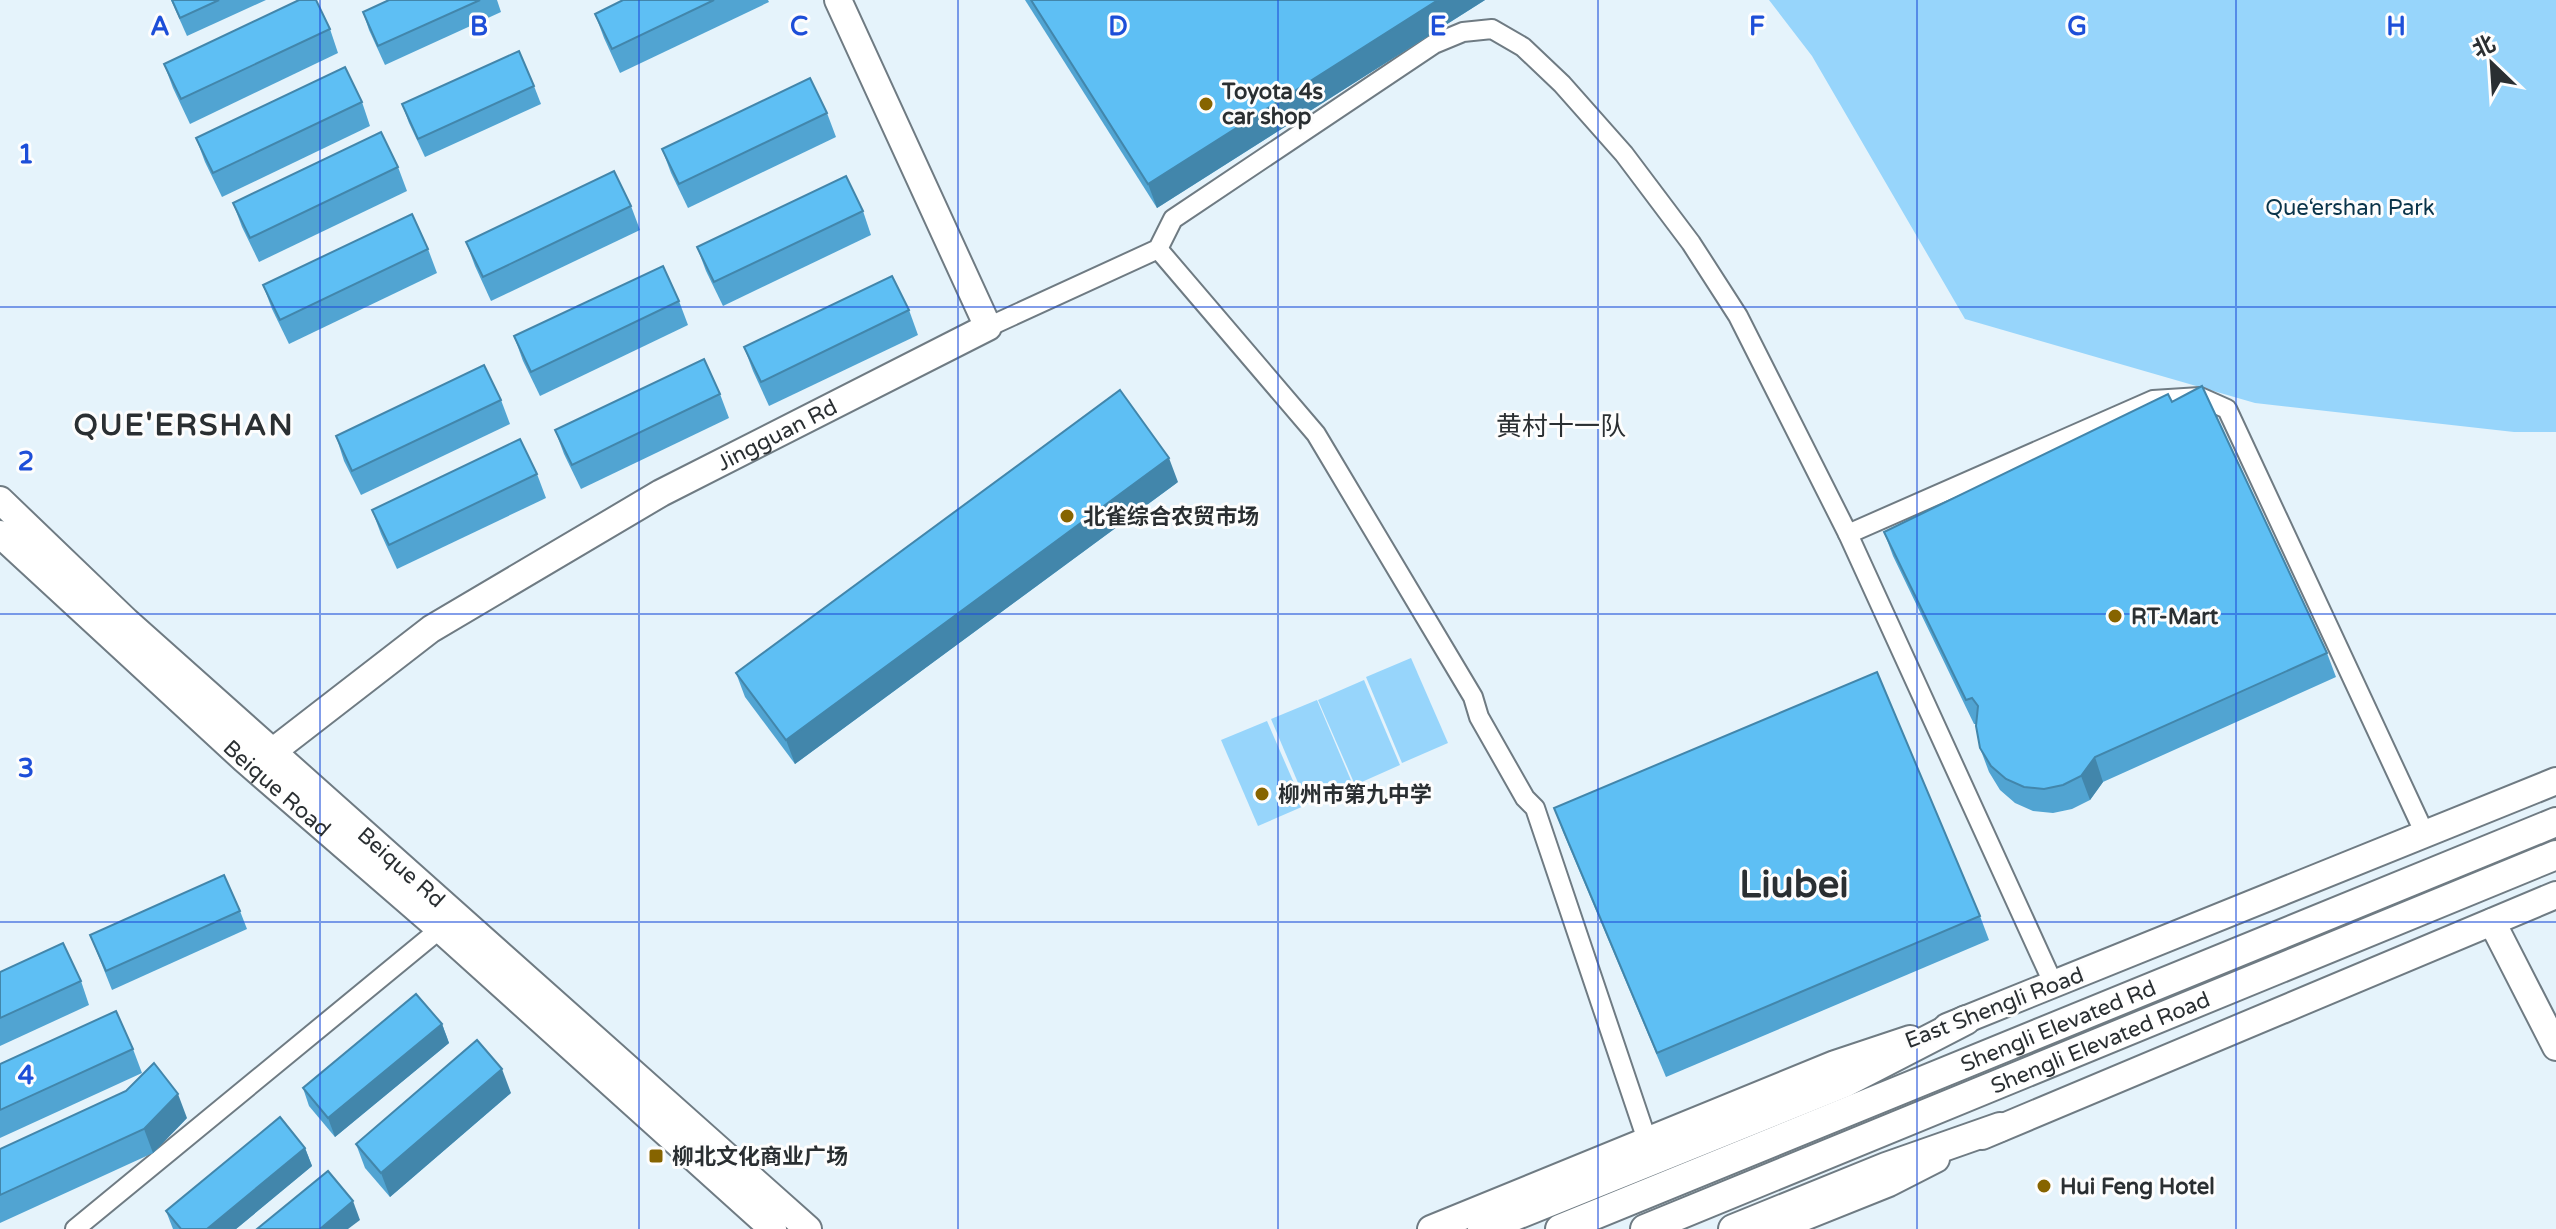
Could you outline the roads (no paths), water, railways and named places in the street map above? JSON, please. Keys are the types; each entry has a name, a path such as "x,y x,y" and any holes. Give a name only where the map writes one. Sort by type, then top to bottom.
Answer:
{"main road":[{"name":"Shengli Elevated Rd","path":"1560,1229 2556,822"},
{"name":"Shengli Elevated Road","path":"1645,1229 2556,855"},
{"path":"1482,1229 1844,1083 1966,1020"},
{"path":"1733,1229 1886,1167 2000,1127"}],"street":[{"path":"838,0 988,327 1158,249 1173,219 1434,44 1463,32 1492,29 1523,47 1562,84 1624,154 1691,243 1738,316 1848,534 2054,985"},
{"path":"1158,249 1316,434 1473,697 1479,717 1525,798 1535,808 1648,1143"},
{"name":"Jingguan Rd","path":"272,752 431,629 469,606 661,493 988,327"},
{"path":"1848,534 2153,400 2200,397 2227,409 2425,834"},
{"name":"Beique Rd","path":"0,500 126,621 808,1229"},
{"name":"Beique Road","path":"0,534 245,760 440,929 773,1229"},
{"name":"East Shengli Road","path":"1431,1229 1648,1143 1835,1064 1966,1020 2556,781"},
{"path":"1774,1229 1889,1183 2000,1127 2556,895"},
{"path":"2492,922 2556,1047"},
{"path":"75,1229 440,929"}],"place":[{"name":"Toyota 4s car shop","path":"1206,104"},
{"name":"北雀综合农贸市场","path":"1067,516"},
{"name":"RT-Mart","path":"2115,616"},
{"name":"柳州市第九中学","path":"1262,794"},
{"name":"柳北文化商业广场","path":"656,1156"},
{"name":"Hui Feng Hotel","path":"2044,1186"}],"district":[{"name":"QUE'ERSHAN","path":"184,425"},
{"name":"黄村十一队","path":"1561,426"},
{"name":"Liubei","path":"1794,884"}],"park label":[{"name":"Que‘ershan Park","path":"2350,207"}]}
